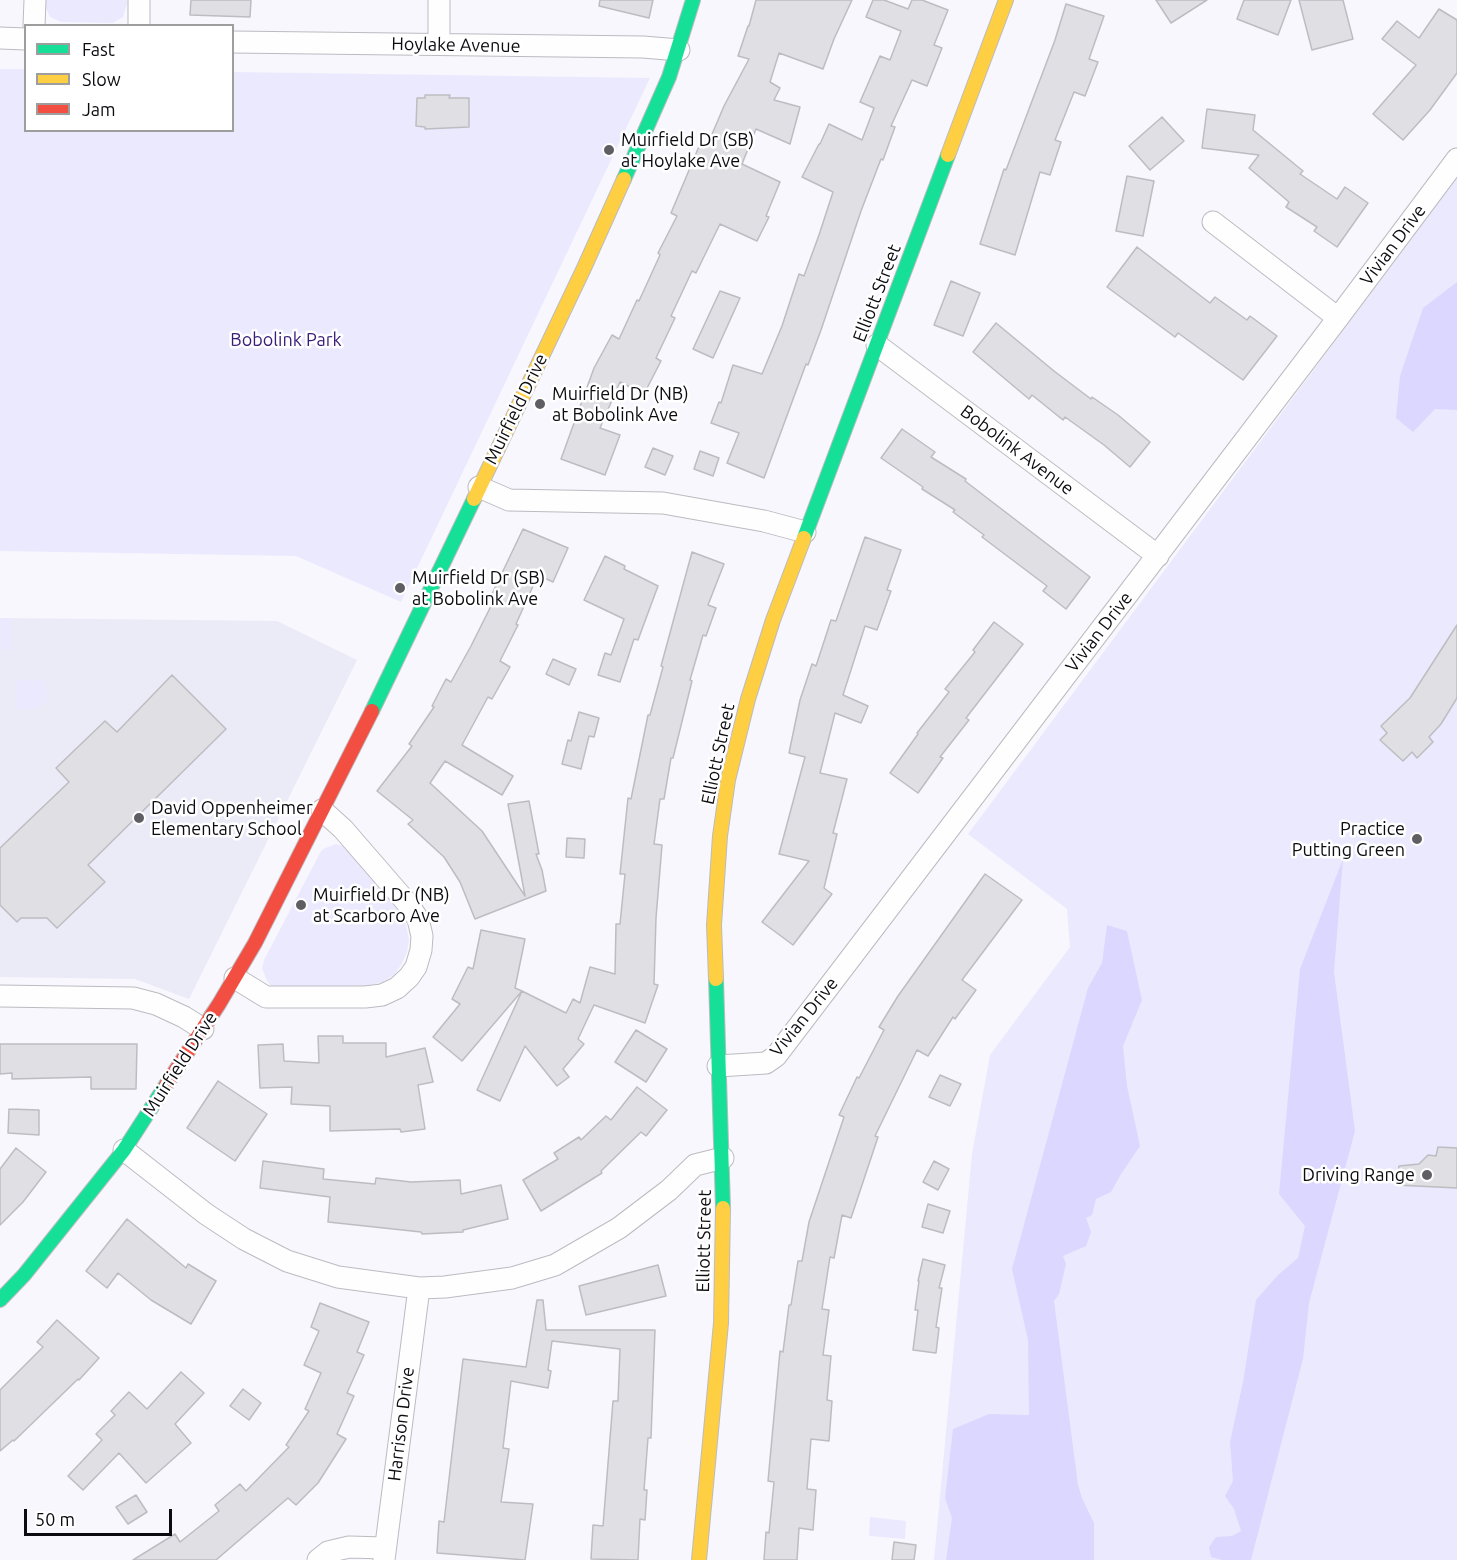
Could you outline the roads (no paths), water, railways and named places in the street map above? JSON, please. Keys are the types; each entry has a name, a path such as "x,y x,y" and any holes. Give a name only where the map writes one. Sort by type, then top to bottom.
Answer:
{"street":[{"path":"34,24 35,0"},
{"path":"139,0 139,24"},
{"path":"439,0 439,44"},
{"name":"Muirfield Drive","path":"0,1300 24,1275 124,1150 203,1029 255,943 353,752 629,171 679,50 693,0"},
{"name":"Elliott Street","path":"699,1560 721,1323 724,1236 723,1158 714,914 720,836 728,780 748,699 773,620 1006,0"},
{"path":"0,38 24,39"},
{"name":"Hoylake Avenue","path":"234,42 679,50"},
{"name":"Vivian Drive","path":"718,1066 766,1063 776,1056 1158,556 1457,159"},
{"path":"1213,222 1338,318"},
{"name":"Bobolink Avenue","path":"877,345 1158,556"},
{"path":"479,487 509,500 663,502 764,521 805,532"},
{"path":"235,978 266,997 365,998 382,995 397,988 409,977 416,966 422,936 418,920 408,904 344,829 322,810"},
{"path":"0,996 133,998 156,1004 203,1029"},
{"path":"124,1150 206,1214 244,1239 287,1261 338,1277 419,1288 512,1278 555,1265 619,1228 669,1190 695,1165 723,1158"},
{"name":"Harrison Drive","path":"385,1554 419,1288"},
{"path":"318,1560 328,1552 349,1547 385,1554"}],"place":[{"name":"Muirfield Dr (SB) at Hoylake Ave","path":"609,150"},
{"name":"Muirfield Dr (NB) at Bobolink Ave","path":"540,404"},
{"name":"Muirfield Dr (SB) at Bobolink Ave","path":"400,588"},
{"name":"David Oppenheimer Elementary School","path":"139,818"},
{"name":"Practice Putting Green","path":"1417,839"},
{"name":"Muirfield Dr (NB) at Scarboro Ave","path":"301,905"},
{"name":"Driving Range","path":"1427,1175"}],"park label":[{"name":"Bobolink Park","path":"286,340"}]}
